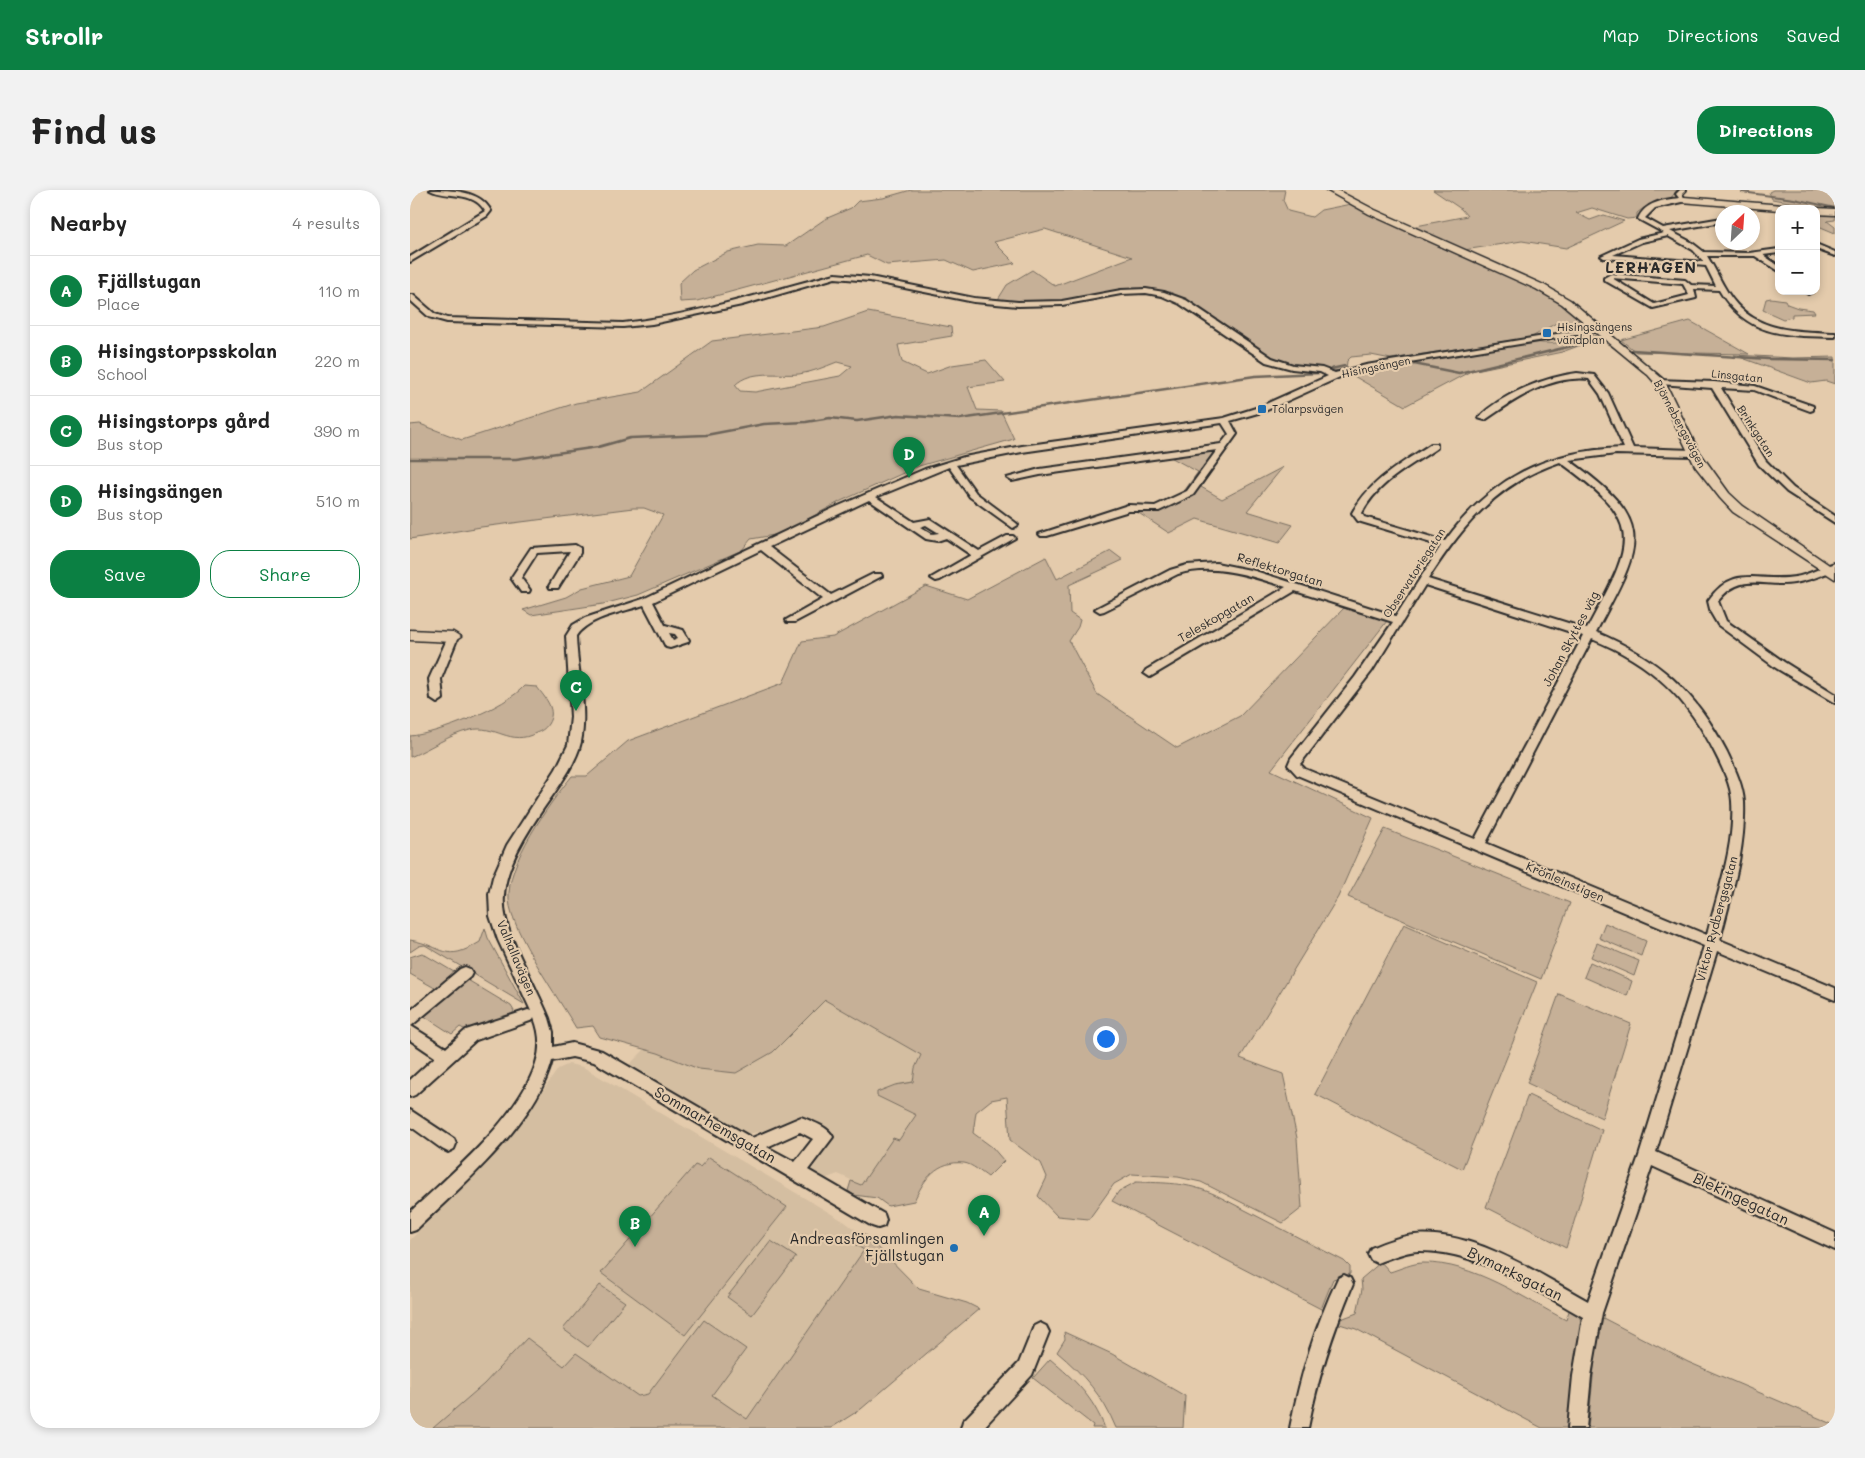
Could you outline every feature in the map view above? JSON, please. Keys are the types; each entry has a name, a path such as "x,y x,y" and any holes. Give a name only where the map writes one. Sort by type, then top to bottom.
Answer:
{"street":[{"path":"410,260 485,215 488,211 482,202 470,197 433,190"},
{"name":"Björnebergsvägen","path":"1330,190 1372,212 1540,287 1566,302 1644,364 1660,382 1694,453 1714,486 1731,503 1832,570"},
{"path":"1684,190 1679,194 1684,200"},
{"path":"1775,207 1684,200 1656,206 1645,211 1641,219 1701,254 1758,255 1775,252"},
{"path":"1820,211 1835,212"},
{"path":"1660,230 1715,221"},
{"path":"1668,234 1640,240 1604,256 1706,264"},
{"path":"1820,248 1835,254"},
{"path":"1701,254 1738,312 1755,325 1769,331 1835,335"},
{"path":"1758,255 1775,266"},
{"path":"410,297 416,300 426,314 442,319 623,325 652,322 749,302 835,276 870,279 974,300 1018,304 1062,303 1121,292 1146,291 1164,294 1183,302 1269,360 1292,367 1322,370 1335,376"},
{"path":"1689,287 1693,296 1653,306 1606,279 1610,276 1685,282 1689,287 1721,288"},
{"name":"Hisingsängen","path":"572,632 589,620 647,601 909,478 951,464 1022,449 1225,420 1262,409 1335,376 1386,363 1600,329"},
{"path":"1482,418 1532,388 1561,379 1585,376 1595,379 1604,393 1629,450"},
{"name":"Linsgatan","path":"1660,382 1743,386 1766,390 1810,408"},
{"name":"Brinkgatan","path":"1714,384 1762,463 1790,490 1835,520"},
{"path":"1044,534 1128,508 1156,509 1190,493 1233,434 1225,420"},
{"path":"1012,478 1040,472 1224,446"},
{"path":"1434,446 1388,477 1371,493 1357,513 1362,519 1446,544"},
{"name":"Observatoriegatan","path":"1295,769 1295,761 1369,668 1446,544 1475,510 1502,488 1538,466 1588,453 1629,450 1694,453"},
{"name":"Johan Skyttes väg","path":"1478,846 1628,560 1629,533 1626,522 1614,502 1589,478 1562,459"},
{"path":"951,464 973,495 1013,525"},
{"path":"869,496 931,538 937,538 946,534 978,555"},
{"path":"936,578 1010,538"},
{"path":"763,547 831,600"},
{"path":"525,590 516,578 534,550 575,548 575,553 554,586"},
{"name":"Reflektorgatan","path":"1100,609 1174,572 1195,567 1229,567 1398,620"},
{"path":"1832,570 1797,580 1744,580 1732,582 1722,588 1713,601 1716,613 1722,624 1780,666 1835,699"},
{"path":"792,620 877,576"},
{"name":"Viktor Rydbergsgatan","path":"1423,581 1590,634 1633,654 1676,687 1707,725 1731,773 1738,800 1737,841 1712,943 1647,1156 1593,1313 1582,1376 1577,1428"},
{"name":"Teleskopgatan","path":"1150,672 1294,587"},
{"path":"647,601 661,626"},
{"name":"Valhallavägen","path":"410,1224 513,1117 528,1097 546,1055 548,1038 542,1019 506,940 496,908 496,896 501,867 509,850 555,781 575,742 576,711 570,648 572,632"},
{"path":"410,635 453,637 435,679 437,699"},
{"name":"Krönleinstigen","path":"1295,769 1835,994"},
{"path":"410,1020 464,973"},
{"path":"410,1090 475,1033 528,1016"},
{"path":"410,1032 447,1057"},
{"name":"Sommarhemsgatan","path":"546,1055 572,1050 597,1056 878,1220"},
{"path":"410,1117 448,1144"},
{"path":"751,1146 801,1124 825,1137 797,1172"},
{"name":"Blekingegatan","path":"1647,1156 1835,1242"},
{"name":"Bymarksgatan","path":"1377,1254 1396,1247 1417,1243 1443,1244 1466,1250 1490,1260 1593,1313"},
{"path":"1299,1428 1308,1383 1327,1317 1344,1284"},
{"path":"970,1428 1026,1369 1040,1332"}],"shaded area":[{"path":"911,190 1285,190 1283,200 1288,211 1312,217 1321,210 1351,204 1545,292 1584,320 1558,322 1532,337 1391,359 1371,355 1351,357 1347,361 1346,369 1342,370 1301,365 1262,353 1191,305 1167,295 1149,291 1121,291 1050,303 997,301 1007,285 1032,270 1055,286 1132,257 1045,229 994,242 1015,263 973,272 946,260 887,265 867,255 697,301 680,302 679,283 693,270 728,252 758,245 786,246 825,219 851,208 858,201 883,198"},
{"path":"1433,190 1677,190 1671,198 1653,203 1641,210 1637,213 1637,218 1627,219 1592,208 1576,213 1590,220 1604,215 1624,221 1566,248 1522,241 1464,250 1411,227 1467,216 1461,209"},
{"path":"1773,190 1835,190 1835,220 1827,221 1835,227 1835,233 1820,227 1820,214 1834,214 1820,209 1820,205 1805,205 1772,199 1769,192"},
{"path":"1766,299 1785,300 1787,304 1813,310 1815,313 1792,314 1792,317 1783,319 1763,310"},
{"path":"868,312 951,327 952,336 898,345 902,362 927,374 952,365 986,360 1005,382 968,387 977,410 1001,411 1014,439 919,466 841,501 780,534 751,539 742,550 638,595 603,604 531,615 523,610 566,597 582,588 629,576 663,515 644,508 633,508 481,527 410,539 410,425 420,424 462,440 576,403 641,392 712,341 824,327","holes":["837,362 852,366 840,376 755,392 740,391 735,385 742,380 757,375 799,374 814,371"]},
{"path":"1690,321 1749,354 1636,352 1621,340"},
{"path":"1597,335 1603,337 1562,352 1471,371 1405,406 1352,375 1402,362 1535,342 1566,342"},
{"path":"1734,355 1793,358 1835,357 1835,384 1826,381 1811,383"},
{"path":"1230,443 1201,487 1222,499 1283,467 1247,511 1293,525 1279,543 1197,519 1169,533 1128,506 1155,507 1182,494 1198,472 1163,453"},
{"path":"1111,551 1123,560 1069,585 1070,613 1080,620 1069,641 1097,694 1177,748 1240,716 1344,608 1387,621 1271,770 1373,818 1338,897 1240,1058 1283,1074 1297,1138 1302,1208 1283,1223 1201,1182 1178,1177 1132,1174 1114,1184 1089,1219 1057,1216 1038,1196 1047,1177 1041,1163 1010,1140 1007,1097 991,1100 976,1112 973,1133 992,1147 1004,1161 988,1177 974,1167 964,1163 946,1165 939,1168 927,1179 914,1201 888,1206 877,1198 854,1195 848,1191 851,1181 861,1185 893,1138 899,1140 916,1115 877,1096 877,1092 895,1085 913,1082 915,1068 921,1055 825,1000 773,1052 736,1073 699,1069 658,1053 600,1037 593,1026 576,1028 518,930 509,900 514,869 522,852 541,818 572,776 587,776 628,741 783,683 802,641 833,637 926,586 967,599 1046,557 1057,579"},
{"path":"524,686 537,687 551,709 547,726 541,731 527,737 518,738 488,730 470,730 454,735 410,757 410,736 454,725 487,711 515,694"},
{"path":"1385,829 1570,903 1541,979 1348,897"},
{"path":"1605,923 1646,941 1641,956 1599,938"},
{"path":"1404,924 1537,982 1462,1169 1315,1094"},
{"path":"485,928 488,938 524,1004 425,945 419,946 410,952 410,940 422,943 445,952 459,952 480,942"},
{"path":"1597,943 1639,961 1634,976 1591,957"},
{"path":"422,953 459,975 440,991 410,974 410,957"},
{"path":"1590,962 1632,981 1627,996 1584,977"},
{"path":"466,979 511,1006 514,1011 511,1017 470,1032 460,1027 452,1034 421,1014"},
{"path":"1559,994 1631,1024 1602,1118 1527,1083"},
{"path":"825,999 921,1055 915,1068 913,1082 900,1107 916,1115 899,1141 854,1195 848,1191 851,1180 838,1174 824,1179 811,1171 832,1140 795,1119 759,1132 747,1134 628,1066 645,1049 658,1053 773,1052"},
{"path":"569,1064 583,1067 845,1222 861,1234 854,1244 865,1250 747,1419 691,1425 643,1394 638,1396 538,1395 484,1384 433,1428 410,1428 410,1240 492,1158 520,1124 558,1069"},
{"path":"1528,1095 1602,1130 1566,1248 1486,1207"},
{"path":"709,1157 787,1207 685,1335 601,1273 695,1165 700,1167"},
{"path":"1136,1182 1185,1185 1214,1194 1344,1261 1350,1267 1350,1274 1333,1279 1321,1309 1112,1201 1119,1191"},
{"path":"861,1234 865,1234 919,1289 967,1303 979,1309 861,1409 831,1428 433,1428 484,1384 527,1338 564,1366 576,1353 638,1396 648,1394 704,1320 746,1349 712,1395 747,1419 864,1250 854,1244"},
{"path":"771,1241 796,1257 752,1315 727,1297"},
{"path":"1381,1262 1390,1272 1419,1263 1442,1264 1460,1268 1497,1283 1566,1320 1570,1308 1577,1312 1583,1325 1569,1428 1542,1428 1356,1329 1333,1322 1357,1313 1362,1289 1361,1279"},
{"path":"600,1285 625,1302 588,1347 563,1329"},
{"path":"1603,1318 1688,1362 1835,1425 1835,1428 1588,1428 1595,1357"},
{"path":"1064,1332 1112,1354 1185,1396 1183,1428 1116,1428 1111,1416 1091,1386 1057,1352 1065,1339"},
{"path":"1050,1359 1089,1398 1105,1428 1092,1428 1093,1425 1033,1378"}],"waterway":[{"path":"1742,192 1794,199 1835,208"},
{"path":"1592,341 1601,339"},
{"path":"1372,368 1414,364 1459,373 1597,340"},
{"path":"1607,343 1616,348"},
{"path":"1632,350 1768,359 1835,360"},
{"path":"1331,369 1345,366"},
{"path":"410,459 516,459 598,447 630,438 706,435 764,424 806,422 830,418 857,421 898,415 960,419 1255,376 1319,373"}],"place":[{"name":"Hisingsängens vändplan","path":"1547,333"},
{"name":"Tolarpsvägen","path":"1262,409"},
{"name":"Hisingsängen","path":"909,478"},
{"name":"Hisingstorps gård","path":"576,711"},
{"name":"Fjällstugan","path":"984,1236"},
{"name":"Hisingstorpsskolan","path":"635,1247"},
{"name":"Andreasförsamlingen Fjällstugan","path":"954,1248"}],"district":[{"name":"LERHAGEN","path":"1651,268"}]}
